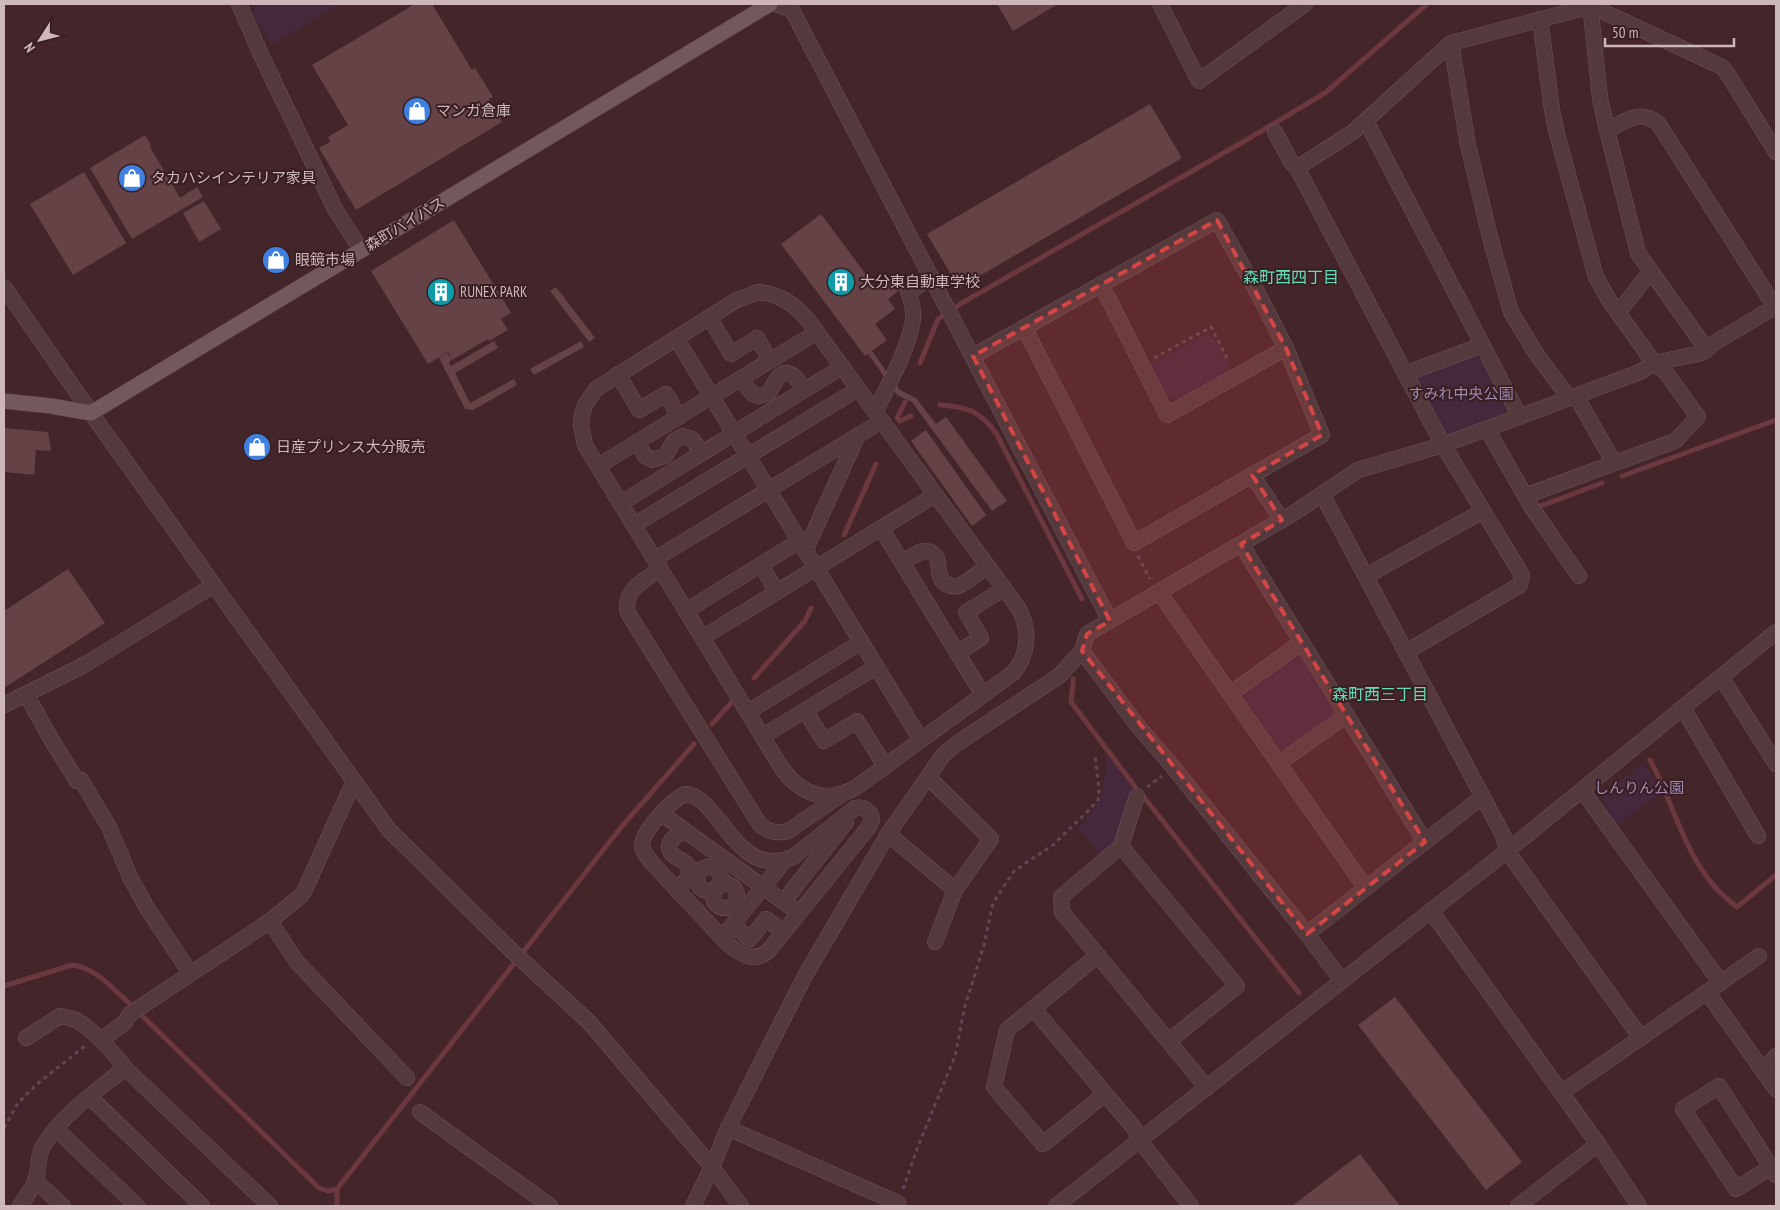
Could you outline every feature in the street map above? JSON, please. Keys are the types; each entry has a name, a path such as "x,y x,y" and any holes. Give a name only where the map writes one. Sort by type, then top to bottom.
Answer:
{"main road":[{"name":"森町バイパス","path":"92,413 770,4"},
{"path":"4,401 92,413"}],"street":[{"path":"239,4 262,57 335,210 361,250"},
{"path":"776,4 792,10 1110,621"},
{"path":"1160,4 1199,80 1305,4"},
{"path":"1590,5 1600,98 1638,253 1707,350"},
{"path":"1296,168 1353,132 1452,43 1590,5 1722,66 1776,152"},
{"path":"1525,496 1675,441 1698,417 1667,374 1654,363 1618,313 1596,277 1568,178 1552,110 1540,19"},
{"path":"1452,43 1468,145 1490,237 1511,312 1535,352 1573,397 1614,463"},
{"path":"693,1206 728,1128 806,974 888,834 944,754 1059,676 1082,651 1087,634 1282,520 1358,470 1443,445 1640,372 1654,363 1702,353 1776,306 1658,123 1649,117 1637,115 1607,130"},
{"path":"1366,121 1520,417"},
{"path":"1275,132 1443,445 1522,575 1520,585 1406,652"},
{"path":"972,356 1101,284 1216,220 1254,286 1286,348 1322,435 1134,543 1024,327"},
{"path":"1618,313 1651,271"},
{"path":"841,795 814,794 794,783 781,767 658,564 634,526 621,503 585,445 582,436 582,415 585,405 596,389 742,297 763,292 779,296 800,311 817,332 878,417 1004,588 1023,617 1027,631 1026,644 1017,668 858,786 841,795 788,831 772,832 760,825 628,613 626,606 627,598 631,591 658,564 768,490 858,435 878,417 911,329 914,311 908,292 932,278"},
{"path":"1101,284 1167,415 1286,348"},
{"path":"4,287 389,830 513,952 589,1022 712,1167 741,1206"},
{"path":"709,318 731,354 757,338 770,360"},
{"path":"598,466 817,332"},
{"path":"676,338 921,740"},
{"path":"1405,374 1482,345"},
{"path":"621,503 842,367"},
{"path":"618,374 639,410 666,394 679,416"},
{"path":"741,378 749,392 755,396 769,393 776,380 784,374 796,376 805,390"},
{"path":"634,526 858,389"},
{"path":"1487,429 1545,529 1579,576"},
{"path":"686,611 761,565 802,546 858,435"},
{"path":"636,442 645,456 654,460 665,456 672,443 683,436 692,439 702,453"},
{"path":"1252,475 1282,520"},
{"path":"1322,494 1503,835 1507,851 1641,1038"},
{"path":"702,638 935,495"},
{"path":"1366,576 1483,511"},
{"path":"881,528 983,695"},
{"path":"1241,544 1425,842"},
{"path":"902,562 922,551 932,553 938,561 941,579 953,587 962,584 987,566"},
{"path":"761,565 777,592"},
{"path":"4,705 86,664 214,585"},
{"path":"957,653 981,638 966,612 1004,588"},
{"path":"1159,592 1365,887"},
{"path":"1061,1205 1507,851 1776,632"},
{"path":"748,712 861,642"},
{"path":"1230,694 1302,642"},
{"path":"1082,651 1137,725 1307,934 1342,981"},
{"path":"762,736 876,667"},
{"path":"1721,677 1776,764"},
{"path":"26,694 56,748 77,781 81,780 109,827 130,877 147,908 188,971 187,976"},
{"path":"1683,708 1758,836"},
{"path":"806,710 824,741 857,721 885,766"},
{"path":"1278,763 1347,715"},
{"path":"928,777 991,839 955,890 935,942"},
{"path":"101,1040 125,1022 130,1014 270,921 303,894 354,781"},
{"path":"1582,790 1721,983"},
{"path":"686,794 691,794 703,802 733,839 747,851 765,860 785,860 798,854 811,842 858,808 864,808 872,817 871,824 766,953 757,957 745,956 738,953 722,938 643,852 643,838 675,800 686,794"},
{"path":"1137,796 1121,846 1061,897 1062,912 1207,1088"},
{"path":"1307,934 1482,797"},
{"path":"784,902 858,808"},
{"path":"660,816 684,830 799,913"},
{"path":"682,895 690,868 684,860 674,858 669,846 672,839 684,830"},
{"path":"888,834 955,890"},
{"path":"1121,846 1236,986 1169,1041"},
{"path":"722,938 785,860"},
{"path":"716,904 713,894 716,888 720,882 720,876 715,868 709,867 703,869 698,874 698,882 701,886 709,890 716,888 722,884 729,885 735,889 737,897 734,904 727,907 716,904"},
{"path":"682,895 701,886"},
{"path":"703,917 716,904"},
{"path":"1431,911 1598,1144 1639,1206"},
{"path":"733,925 750,939 766,919 784,932"},
{"path":"270,921 296,961 407,1078"},
{"path":"1098,955 1007,1030 994,1087 1043,1144 1105,1094"},
{"path":"1561,1093 1759,956"},
{"path":"1707,992 1776,1089"},
{"path":"1033,1008 1134,1128 1140,1141 1191,1206"},
{"path":"26,1038 60,1016 76,1020 101,1040 125,1068 270,1206"},
{"path":"1764,1070 1776,1056"},
{"path":"20,1206 36,1180 38,1160 43,1147 56,1129 69,1115 125,1068"},
{"path":"1719,1086 1774,1171 1736,1190 1683,1109 1719,1086"},
{"path":"90,1097 202,1206"},
{"path":"420,1112 550,1206"},
{"path":"728,1128 898,1203"},
{"path":"56,1129 137,1206"},
{"path":"1518,1206 1598,1144"},
{"path":"36,1180 63,1206"}],"path":[{"path":"1142,364 1211,327 1237,376"},
{"path":"1134,543 1136,552 1152,584 1159,592"},
{"path":"898,1203 917,1149 955,1056 965,1006 984,945 993,903 1014,871 1053,845 1098,800 1099,789 1095,755"},
{"path":"1137,796 1173,767"},
{"path":"4,1128 18,1103 37,1084 92,1040 101,1040"}],"highlighted area":[{"path":"1217,220 1286,348 1322,435 1252,475 1282,520 1241,544 1425,842 1307,934 1082,651 1087,634 1110,621 973,356"}],"green space":[{"path":"257,4 340,4 271,45 252,14"},
{"path":"1210,332 1231,370 1179,400 1166,396 1150,364"},
{"name":"すみれ中央公園","path":"1470,355 1479,357 1506,408 1503,415 1456,433 1445,435 1417,380 1421,373"},
{"path":"1295,655 1300,656 1334,711 1334,717 1286,751 1280,750 1244,699 1245,691"},
{"path":"1107,756 1133,789 1116,840 1100,854 1078,828 1093,811 1101,797 1105,758"},
{"name":"しんりん公園","path":"1643,763 1663,792 1617,825 1603,806 1604,794"}],"building":[{"name":"マンガ倉庫","path":"415,4 432,4 472,70 475,68 493,97 489,99 502,122 356,210 319,148 330,142 328,137 348,125 312,65"},
{"path":"997,4 1058,4 1013,31"},
{"path":"1150,104 1182,158 959,288 927,234"},
{"name":"タカハシインテリア家具","path":"145,135 180,198 197,187 203,197 132,239 90,168"},
{"path":"84,172 126,243 73,275 30,204"},
{"name":"タカハシインテリア家具","path":"204,201 221,229 199,242 183,213"},
{"name":"大分東自動車学校","path":"821,214 876,288 891,276 901,289 888,299 895,309 875,324 887,340 872,351 900,390 916,398 936,424 946,417 1007,501 992,511 912,402 897,395 868,354 865,356 781,244"},
{"name":"RUNEX PARK","path":"454,220 511,313 501,319 508,330 489,341 488,339 452,360 448,352 428,364 371,271"},
{"path":"556,287 595,338 589,342 550,291"},
{"path":"494,341 498,348 455,373 470,403 514,379 517,385 473,410 465,409 439,358 447,353 452,360 449,362 451,366"},
{"path":"581,341 584,347 534,375 530,369"},
{"path":"4,428 48,432 51,451 36,450 34,475 4,472"},
{"path":"926,430 986,515 972,526 911,441"},
{"path":"68,569 105,623 4,688 4,611"},
{"path":"1395,997 1522,1162 1486,1190 1358,1025"},
{"path":"1360,1154 1400,1206 1292,1206"}],"waterway":[{"path":"920,363 938,319 962,303 1325,93 1427,4"},
{"path":"905,402 897,418 900,421 911,416"},
{"path":"940,405 972,411 984,419 996,433 1082,599"},
{"path":"1622,476 1776,420"},
{"path":"844,535 876,464"},
{"path":"1538,507 1602,483"},
{"path":"754,678 805,621 811,608"},
{"path":"1073,679 1071,702 1136,788"},
{"path":"712,724 731,703"},
{"path":"4,986 72,965 96,974 129,1003 319,1188 328,1191 337,1189 622,826 694,744"},
{"path":"1650,760 1690,849 1710,881 1725,897 1737,907 1776,875"},
{"path":"1143,796 1299,993"},
{"path":"337,1189 337,1206"}],"place":[{"name":"マンガ倉庫","path":"417,111"},
{"name":"タカハシインテリア家具","path":"132,178"},
{"name":"眼鏡市場","path":"276,260"},
{"name":"大分東自動車学校","path":"841,282"},
{"name":"RUNEX PARK","path":"441,292"},
{"name":"日産プリンス大分販売","path":"257,447"}],"district":[{"name":"森町西四丁目","path":"1291,277"},
{"name":"森町西三丁目","path":"1380,694"}]}
